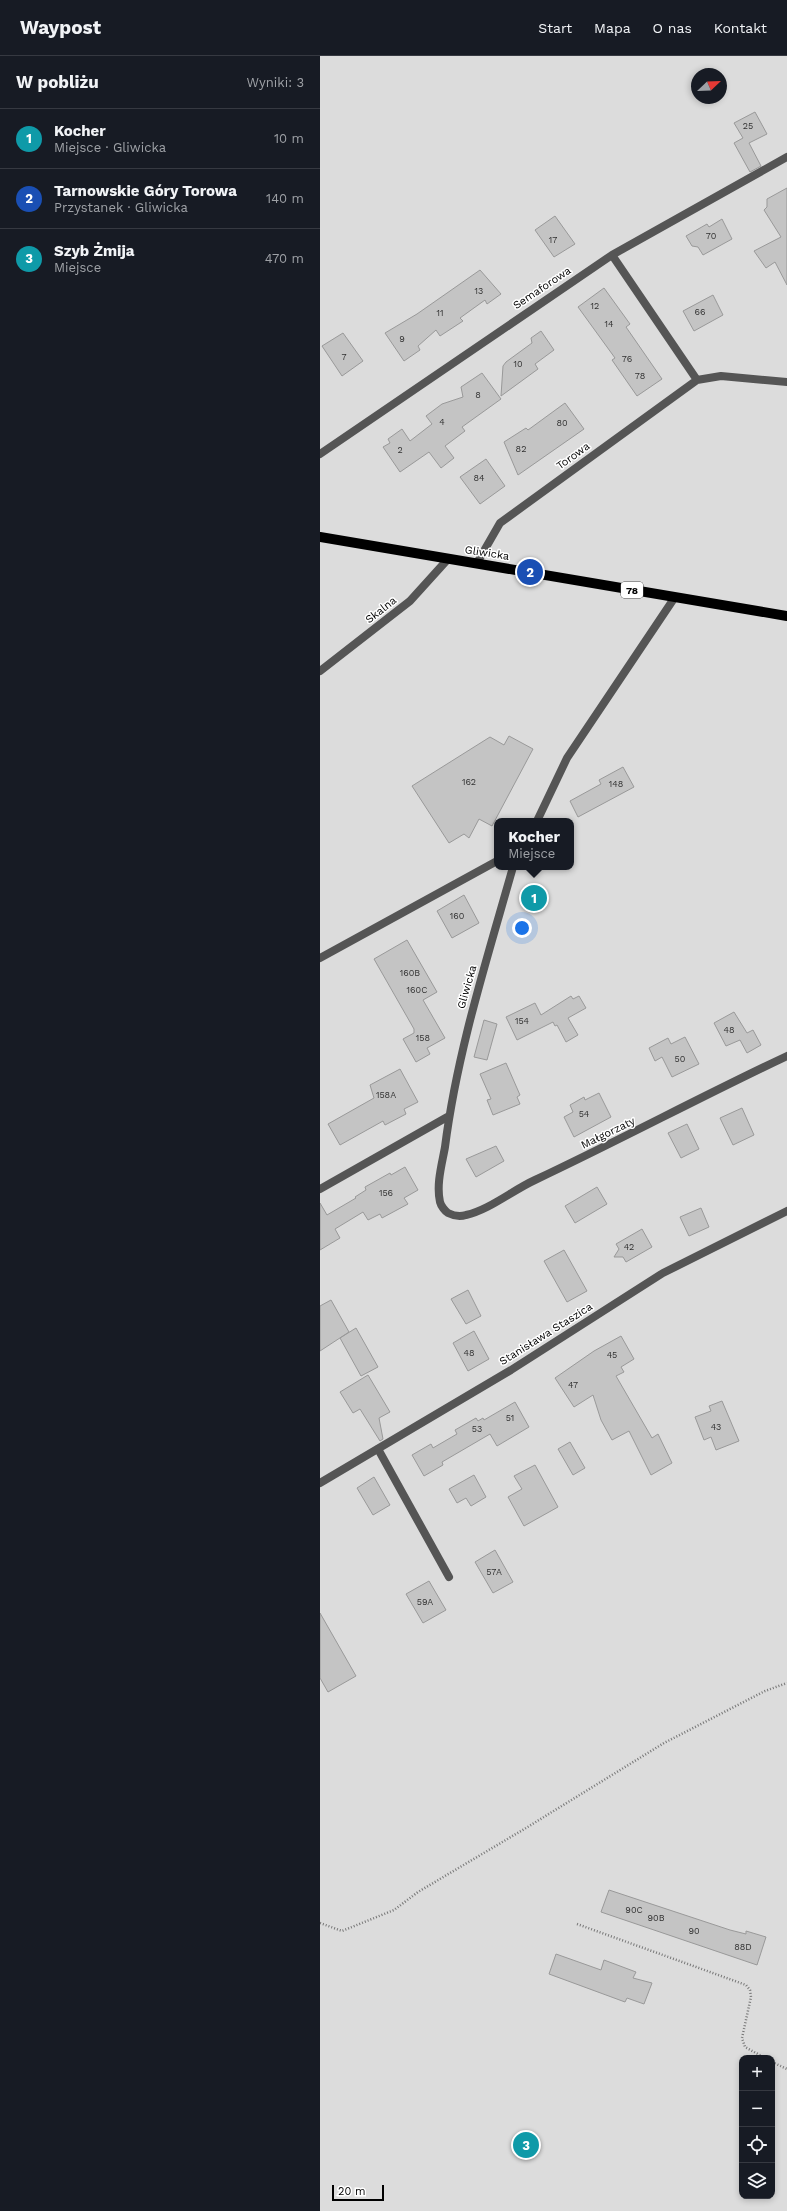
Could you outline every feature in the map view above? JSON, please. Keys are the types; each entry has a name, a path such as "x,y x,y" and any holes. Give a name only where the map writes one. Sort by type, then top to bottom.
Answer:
{"main road":[{"name":"Gliwicka","path":"320,537 787,616"}],"street":[{"name":"Semaforowa","path":"320,454 612,254 787,157"},
{"path":"612,254 697,380"},
{"name":"Torowa","path":"477,563 500,523 697,380 721,376 787,382"},
{"name":"Skalna","path":"320,671 410,601 448,559"},
{"path":"538,818 567,758 675,597"},
{"path":"320,958 494,863"},
{"name":"Gliwicka","path":"440,1204 439,1191 449,1116 471,1019 512,870"},
{"name":"Małgorzaty","path":"440,1204 447,1212 455,1216 466,1215 478,1211 524,1185 634,1133 711,1092 787,1056"},
{"path":"320,1189 449,1116"},
{"name":"Stanisława Staszica","path":"320,1483 511,1370 663,1273 787,1211"},
{"path":"378,1449 449,1577"}],"path":[{"path":"320,1923 342,1931 394,1910 418,1892 442,1879 664,1743 765,1691 787,1683"},
{"path":"577,1924 746,1985 750,1990 751,1997 742,2038 745,2047 760,2055"},
{"path":"775,2063 787,2069"}],"shaded area":[{"path":"320,56 787,56 787,2211 320,2211"}],"building":[{"path":"755,112 767,134 749,143 761,166 750,172 734,143 743,138 734,123"},
{"path":"787,188 787,285 775,262 766,268 754,251 781,237 764,210 767,207 767,199"},
{"path":"555,216 575,244 554,257 535,230"},
{"path":"722,219 732,239 703,255 698,247 692,246 686,236 707,224 709,227"},
{"path":"480,270 501,294 487,304 485,300 460,318 463,321 440,336 436,330 418,346 420,350 404,361 385,333 417,314"},
{"path":"604,288 630,324 626,327 662,379 637,396 612,360 615,358 578,307"},
{"path":"713,295 723,315 694,331 683,311"},
{"path":"541,331 554,350 535,364 538,369 501,396 503,366 506,362 532,343 531,338"},
{"path":"343,333 363,361 342,376 322,346"},
{"path":"482,373 501,399 462,427 465,431 445,446 454,458 441,468 429,452 400,472 383,447 390,443 388,439 402,429 410,441 432,424 426,416 442,404 463,397 461,387"},
{"path":"565,403 584,429 518,475 504,442 526,428 528,430"},
{"path":"486,459 505,486 480,504 460,477"},
{"path":"509,736 533,749 496,818 494,818 492,826 479,819 469,838 464,834 449,843 412,786 490,737 504,745"},
{"path":"623,767 634,787 578,817 570,801 601,784 599,780"},
{"path":"464,895 479,923 452,938 437,911"},
{"path":"407,940 437,992 423,1000 445,1038 427,1048 430,1054 416,1062 403,1039 414,1033 414,1029 374,959"},
{"path":"571,996 573,999 579,996 586,1008 568,1018 578,1035 566,1042 557,1025 555,1026 553,1022 517,1040 506,1017 535,1003 541,1015"},
{"path":"734,1012 747,1033 753,1030 761,1045 747,1053 740,1040 726,1046 714,1023"},
{"path":"484,1020 497,1024 487,1060 474,1057"},
{"path":"685,1037 699,1064 672,1077 662,1057 655,1061 649,1048 668,1038 671,1044"},
{"path":"506,1063 520,1095 517,1097 520,1104 493,1115 487,1100 491,1099 480,1074"},
{"path":"400,1069 418,1102 404,1109 406,1114 385,1125 383,1121 340,1145 328,1124 374,1098 370,1085"},
{"path":"599,1093 611,1117 574,1137 564,1117 573,1112 570,1105 584,1097 585,1100"},
{"path":"742,1108 754,1135 733,1145 720,1118"},
{"path":"687,1124 699,1149 681,1158 668,1133"},
{"path":"496,1146 504,1161 476,1177 466,1159"},
{"path":"405,1167 418,1190 404,1198 408,1204 382,1218 380,1214 368,1220 363,1212 335,1229 340,1238 320,1250 320,1203 327,1215 356,1198 355,1197 366,1190 365,1187 390,1173 391,1175"},
{"path":"597,1187 607,1204 575,1223 565,1206"},
{"path":"701,1208 709,1227 689,1236 680,1217"},
{"path":"642,1229 652,1247 626,1262 623,1257 614,1257 619,1249 616,1244"},
{"path":"564,1250 587,1291 567,1302 544,1261"},
{"path":"468,1290 481,1316 466,1324 451,1299"},
{"path":"331,1300 349,1332 320,1351 320,1306"},
{"path":"356,1328 378,1367 361,1376 340,1338"},
{"path":"474,1331 489,1359 468,1371 453,1343"},
{"path":"621,1336 634,1359 621,1367 624,1372 616,1376 652,1438 658,1434 672,1463 651,1475 629,1431 612,1440 601,1420 593,1395 574,1407 555,1378 594,1351"},
{"path":"368,1375 390,1412 379,1418 383,1439 380,1441 360,1409 353,1413 340,1392"},
{"path":"722,1401 739,1441 716,1450 711,1437 704,1440 695,1417 711,1411 709,1406"},
{"path":"515,1402 529,1427 497,1446 490,1434 442,1462 443,1465 424,1476 412,1455 431,1444 433,1448 457,1434 455,1430 476,1418 478,1421 483,1418 484,1420"},
{"path":"570,1442 585,1468 573,1475 558,1449"},
{"path":"535,1465 558,1507 524,1526 508,1497 522,1489 514,1476"},
{"path":"474,1475 486,1497 471,1506 466,1498 457,1503 449,1489"},
{"path":"374,1477 390,1505 373,1515 357,1488"},
{"path":"495,1550 513,1582 493,1593 475,1562"},
{"path":"429,1581 446,1610 423,1623 406,1594"},
{"path":"320,1613 356,1676 328,1692 320,1678"},
{"path":"609,1890 730,1930 746,1934 746,1931 766,1937 757,1965 601,1912"},
{"path":"556,1954 601,1970 604,1960 636,1972 633,1978 652,1983 644,2004 627,1998 625,2002 549,1974"}],"place":[{"name":"Tarnowskie Góry Torowa","path":"530,572"},
{"name":"Kocher","path":"534,898"},
{"name":"Szyb Żmija","path":"526,2145"}]}
